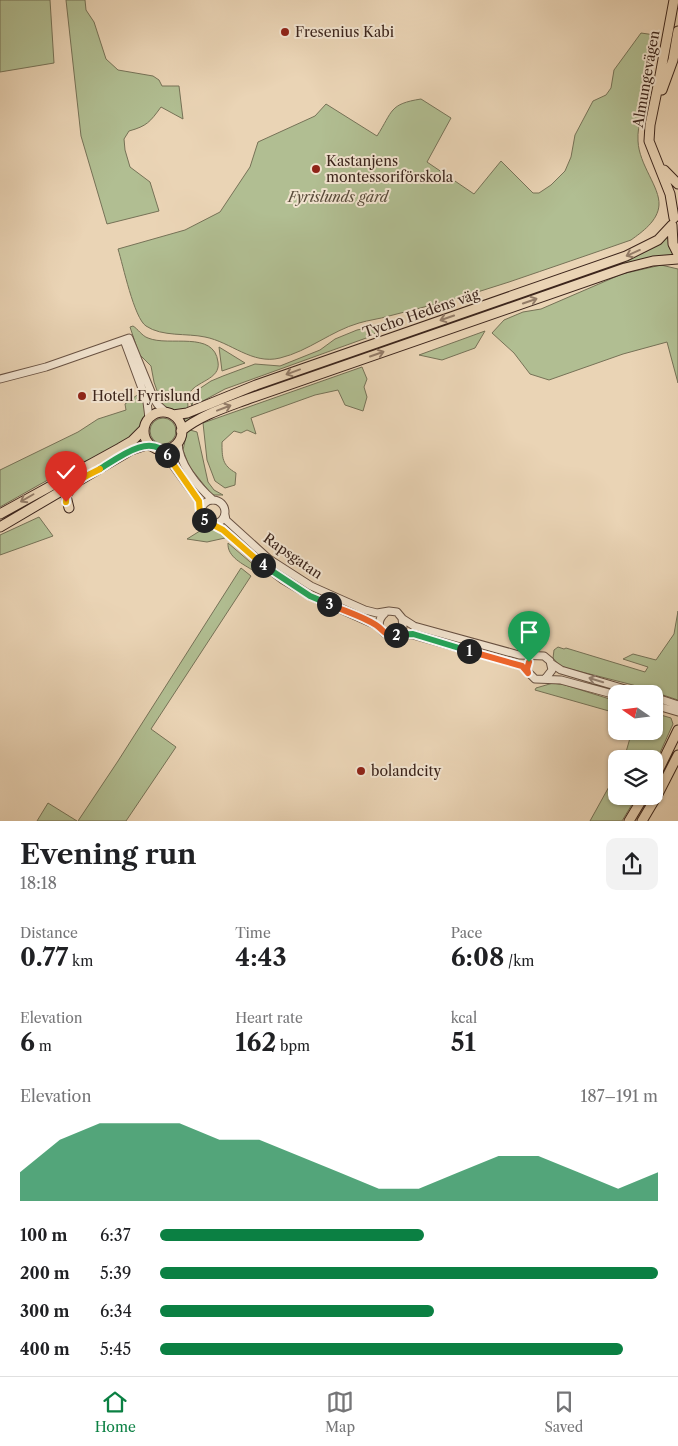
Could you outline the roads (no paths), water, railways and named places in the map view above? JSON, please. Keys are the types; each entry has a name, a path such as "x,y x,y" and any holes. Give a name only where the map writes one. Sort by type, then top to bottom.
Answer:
{"main road":[{"name":"Almungevägen","path":"674,0 660,81 650,125 649,141 670,194 675,218 673,244 678,254"},
{"name":"Almungevägen","path":"678,31 673,60 653,122 653,137 660,162 670,178 678,184"},
{"name":"Tycho Hedéns väg","path":"170,414 187,414 264,382 626,256 658,240 675,218"},
{"name":"Tycho Hedéns väg","path":"181,431 203,416 248,399 625,268 653,261 678,259"},
{"path":"0,514 132,441 144,429 149,418 161,412 170,414 180,425 181,431 178,442 168,449 162,450 146,445 131,450 0,527"},
{"path":"144,429 146,438 152,446"},
{"path":"50,498 62,500 69,508 66,496 75,483"},
{"path":"663,761 678,730"},
{"path":"642,821 678,755"},
{"path":"630,821 639,805"}],"street":[{"path":"127,339 154,399 158,405 170,414"},
{"path":"0,379 46,367 127,339"},
{"path":"127,339 148,402 149,418"},
{"path":"162,450 199,501 200,514 203,519 214,524 225,515 222,504 212,500 205,493 180,455 178,442"},
{"path":"201,508 208,501 212,500"},
{"name":"Rapsgatan","path":"225,515 226,520 270,559 311,586 365,610 385,613"},
{"name":"Rapsgatan","path":"214,524 283,580 310,596 380,627"},
{"path":"608,693 561,680 535,679 522,666 413,634 388,635 382,631 379,622 385,613 389,611 397,612 403,619 414,626 516,654 544,656 561,670 612,685"},
{"path":"398,634 403,627 403,619"},
{"path":"528,673 529,662 536,656"},
{"path":"545,679 552,670 552,664"},
{"path":"663,700 678,705"},
{"path":"663,708 678,712"}],"place":[{"name":"Fresenius Kabi","path":"285,32"},
{"name":"Kastanjens montessoriförskola","path":"316,169"},
{"name":"Hotell Fyrislund","path":"82,396"},
{"name":"bolandcity","path":"361,771"}],"park label":[{"name":"Fyrislunds gård","path":"338,197"}]}
